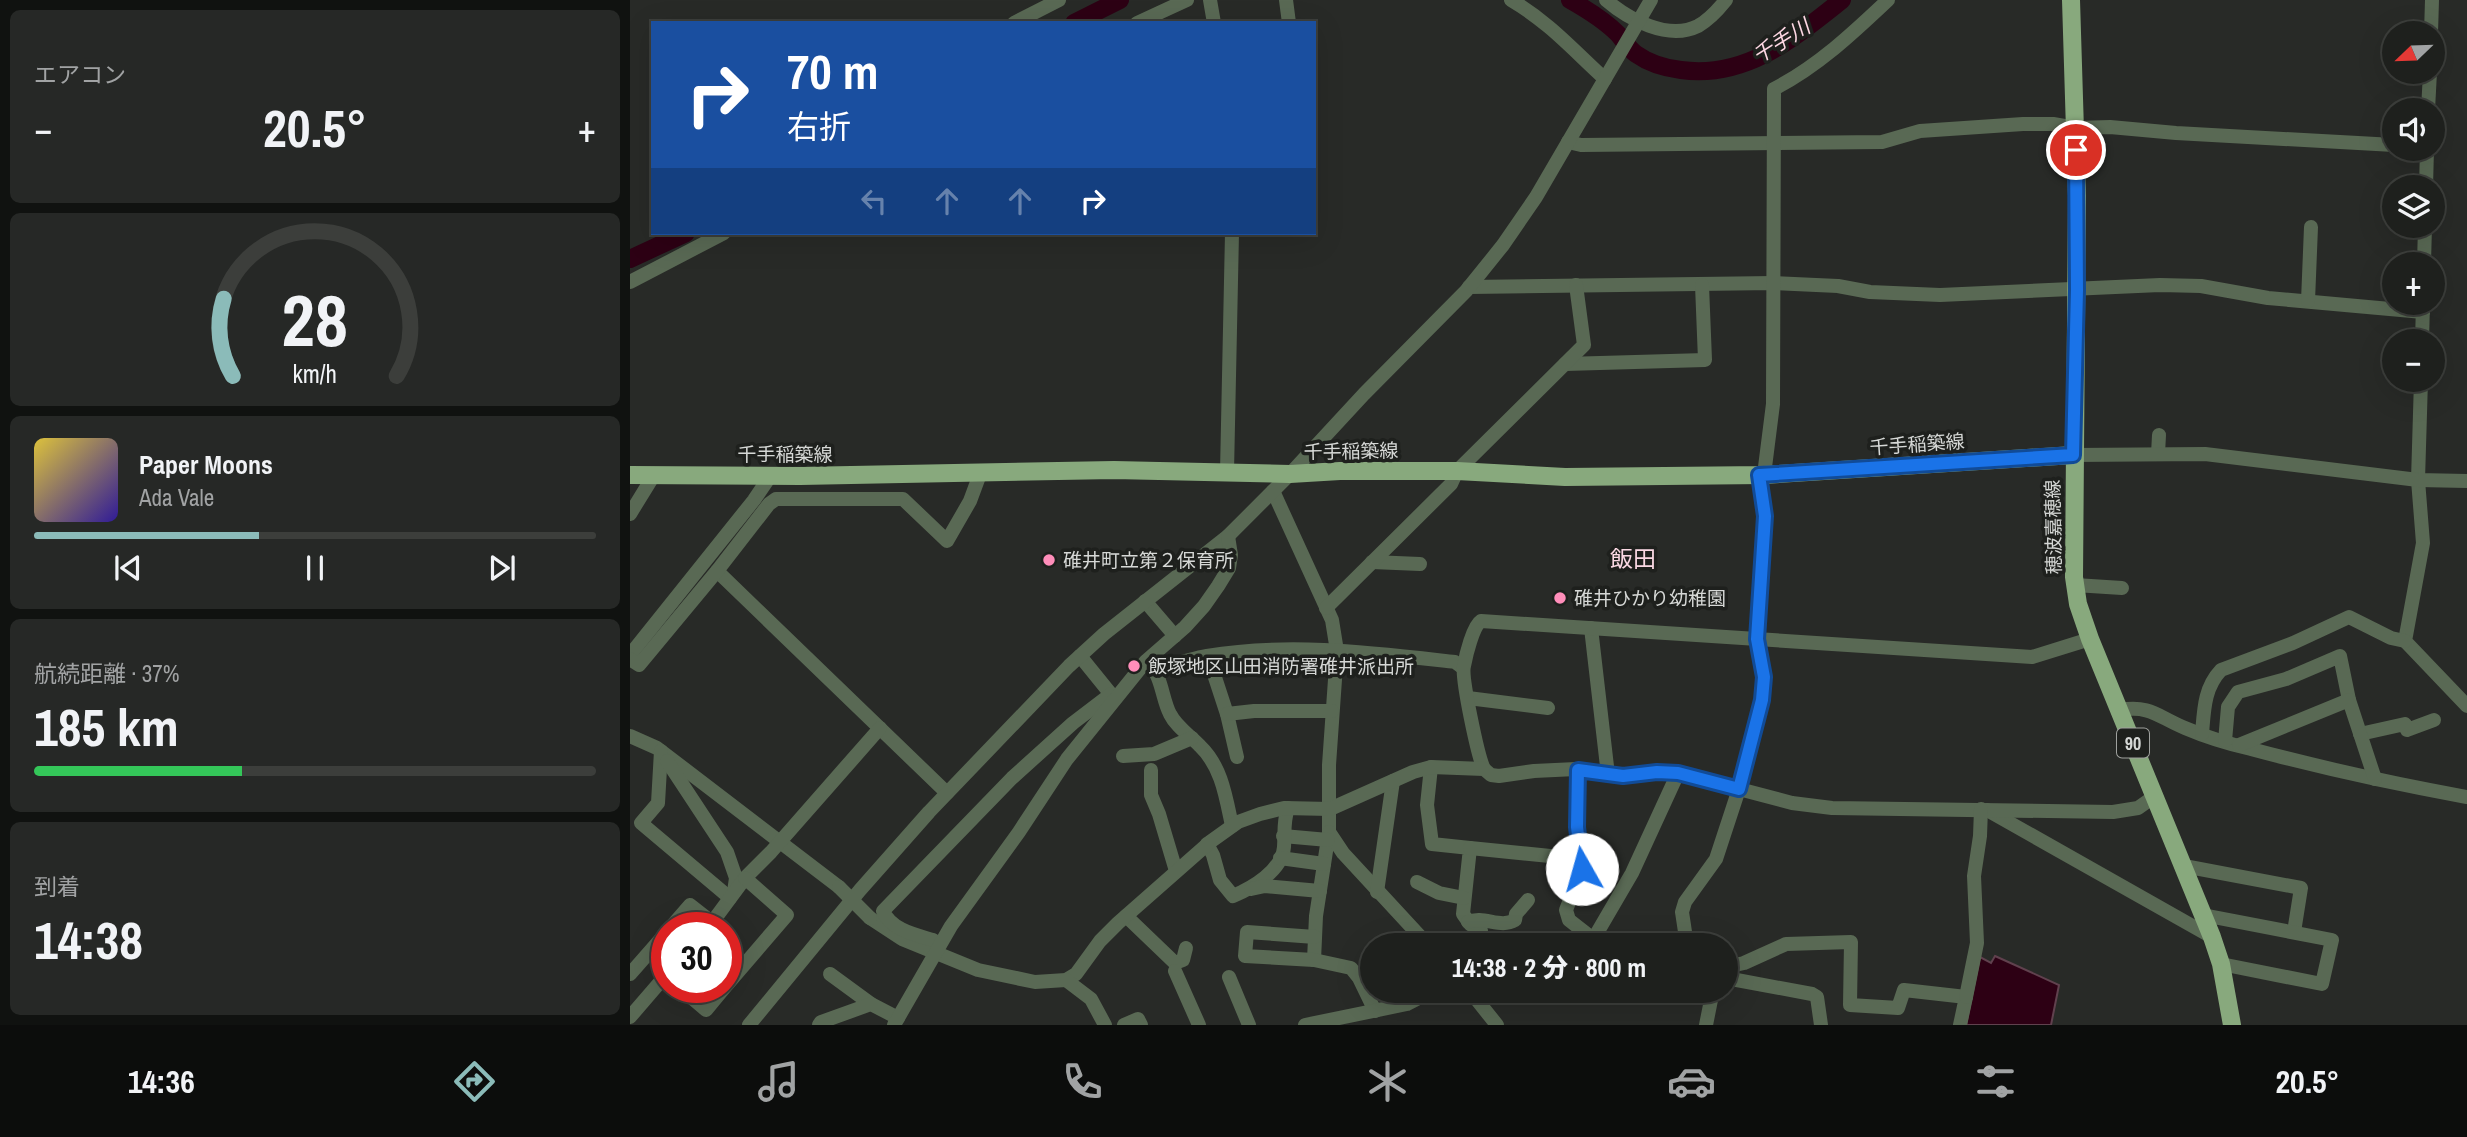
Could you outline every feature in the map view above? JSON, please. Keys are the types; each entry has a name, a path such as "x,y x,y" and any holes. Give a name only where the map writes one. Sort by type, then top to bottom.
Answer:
{"main road":[{"name":"穂波嘉穂線","path":"2071,0 2076,128 2077,290 2073,455 2075,585 2078,604 2090,639 2212,937 2221,964 2232,1025"},
{"name":"千手稲築線","path":"630,475 980,474 1114,470 1290,474 1340,471 1457,471 1565,477 1762,475 2073,455"}],"street":[{"path":"1018,21 1059,0"},
{"path":"1142,21 1187,0"},
{"path":"1210,0 1214,21"},
{"path":"1286,0 1289,21"},
{"path":"1511,0 1534,13 1606,76"},
{"path":"1606,0 1617,10 1639,22 1674,31 1698,26 1710,18 1726,0"},
{"path":"749,1025 860,890 947,793 1080,656 1228,536 1469,287 1503,245 1536,197 1651,0"},
{"path":"1685,933 1682,912 1685,902 1717,859 1739,789 1762,700 1764,677 1757,639 1765,516 1762,475 1773,404 1774,89 1818,62 1888,0"},
{"path":"2431,21 2432,0"},
{"path":"1568,142 1581,145 1882,142 1920,131 2053,124 2076,128 2110,127 2382,144"},
{"path":"2308,301 2311,228"},
{"path":"630,282 720,235"},
{"path":"1227,472 1232,235"},
{"path":"1469,287 1774,283 1940,295 2161,285 2202,286 2268,298 2382,305"},
{"path":"1326,608 1451,484 1457,471 1584,345 1576,285"},
{"path":"1565,364 1705,360 1702,285"},
{"path":"2405,641 2423,543 2418,480 2421,392"},
{"path":"2158,454 2159,435"},
{"path":"2073,455 2205,454 2418,480 2467,481"},
{"path":"771,475 630,657 639,665 776,499 903,499 947,541 970,501 980,474"},
{"path":"630,514 654,475"},
{"path":"1273,491 1326,608 1335,632 1337,651 1329,765 1329,836 1320,891 1314,960"},
{"path":"830,974 896,1021 934,946 1019,832 1067,758 1113,696 1150,665 1204,606 1229,568 1231,555 1228,536"},
{"path":"1372,562 1420,564"},
{"path":"717,572 947,793"},
{"path":"2075,585 2122,588"},
{"path":"1145,601 1175,636"},
{"path":"2202,734 2205,701 2214,677 2221,670 2293,643 2349,617 2391,638 2405,641 2467,706"},
{"path":"2090,639 2032,657 1481,621 1474,628 1463,668 1477,749 1484,769 1491,775 1578,770 1608,775 1678,773 1792,803 1832,808 2125,811 2138,808 2155,796"},
{"path":"1591,628 1608,775"},
{"path":"1150,665 1267,650 1337,651 1455,662 1463,668"},
{"path":"1080,656 1113,696"},
{"path":"1208,656 1227,714 1237,757"},
{"path":"2232,743 2228,707 2238,692 2286,679 2340,656 2349,700 2375,779"},
{"path":"1150,665 1172,718 1211,758 1218,772 1232,826"},
{"path":"1113,696 1094,705 1012,778 883,911 891,923 978,970 1035,982 1066,980 1076,974 1100,941 1126,916 1207,844 1232,826 1260,814 1287,808 1330,809 1431,767 1484,769"},
{"path":"1468,698 1548,708"},
{"path":"2232,743 2349,700"},
{"path":"2120,710 2138,707 2202,734 2232,743 2375,779 2467,797"},
{"path":"1227,714 1332,710"},
{"path":"2360,734 2405,724 2406,730 2434,720"},
{"path":"720,912 745,878 880,728"},
{"path":"630,736 661,751 780,841 838,887 870,918 902,939 934,946"},
{"path":"1123,757 1154,754 1192,738"},
{"path":"661,751 658,803 641,823 732,896"},
{"path":"661,751 727,852 736,878 732,896"},
{"path":"1431,767 1427,804 1432,844 1580,859"},
{"path":"1151,770 1151,795 1176,871"},
{"path":"1578,770 1580,877 1566,910 1569,920 1582,933"},
{"path":"1596,933 1632,873 1678,773"},
{"path":"1377,892 1393,781"},
{"path":"1250,889 1280,858 1284,846 1287,808"},
{"path":"1983,809 2212,937"},
{"path":"1960,1025 1977,943 1974,876 1983,809"},
{"path":"1283,836 1329,836"},
{"path":"1329,836 1416,933"},
{"path":"1207,844 1220,880 1233,896 1265,886 1320,891"},
{"path":"1470,848 1463,914 1468,922 1481,930 1481,933"},
{"path":"1280,858 1324,864"},
{"path":"2184,866 2301,888 2294,932"},
{"path":"742,968 788,915 745,878"},
{"path":"1417,883 1438,893 1464,898"},
{"path":"1468,922 1479,919 1497,923 1512,922 1528,900"},
{"path":"684,912 690,905 697,912"},
{"path":"2203,915 2332,940 2322,984 2221,964"},
{"path":"1126,916 1175,963 1183,960 1186,948"},
{"path":"1315,937 1247,932 1245,956 1314,960 1351,968 1375,1011"},
{"path":"1738,964 1786,944 1851,942 1850,1005 1898,1008 1904,990 1966,997"},
{"path":"630,974 651,950"},
{"path":"1175,971 1199,1025"},
{"path":"1229,977 1249,1025"},
{"path":"1066,980 1091,999 1105,1025"},
{"path":"1738,980 1812,994 1817,997 1821,1025"},
{"path":"630,1017 651,993"},
{"path":"698,1003 706,1010 712,1003"},
{"path":"1305,1025 1332,1022 1409,1003"},
{"path":"1478,1003 1497,1025"},
{"path":"1706,1025 1710,1003"},
{"path":"819,1025 871,1004"},
{"path":"1124,1025 1138,1019 1141,1025"}],"shaded area":[{"path":"1995,956 2059,985 2051,1025 1966,1025 1980,957 1991,963"}],"waterway":[{"name":"千手川","path":"1078,21 1120,0"},
{"name":"千手川","path":"1570,0 1607,24 1633,52 1647,60 1669,68 1705,71 1727,68 1768,53 1842,0"},
{"name":"千手川","path":"630,259 682,235"}],"place":[{"name":"碓井町立第２保育所","path":"1049,560"},
{"name":"碓井ひかり幼稚園","path":"1560,598"},
{"name":"飯塚地区山田消防署碓井派出所","path":"1134,666"}],"district":[{"name":"飯田","path":"1633,558"}],"route":[{"path":"1582,869 1577,827 1578,770 1623,776 1657,772 1678,773 1739,789 1762,700 1764,677 1757,639 1765,516 1759,475 2073,455 2077,290 2076,150"}]}
